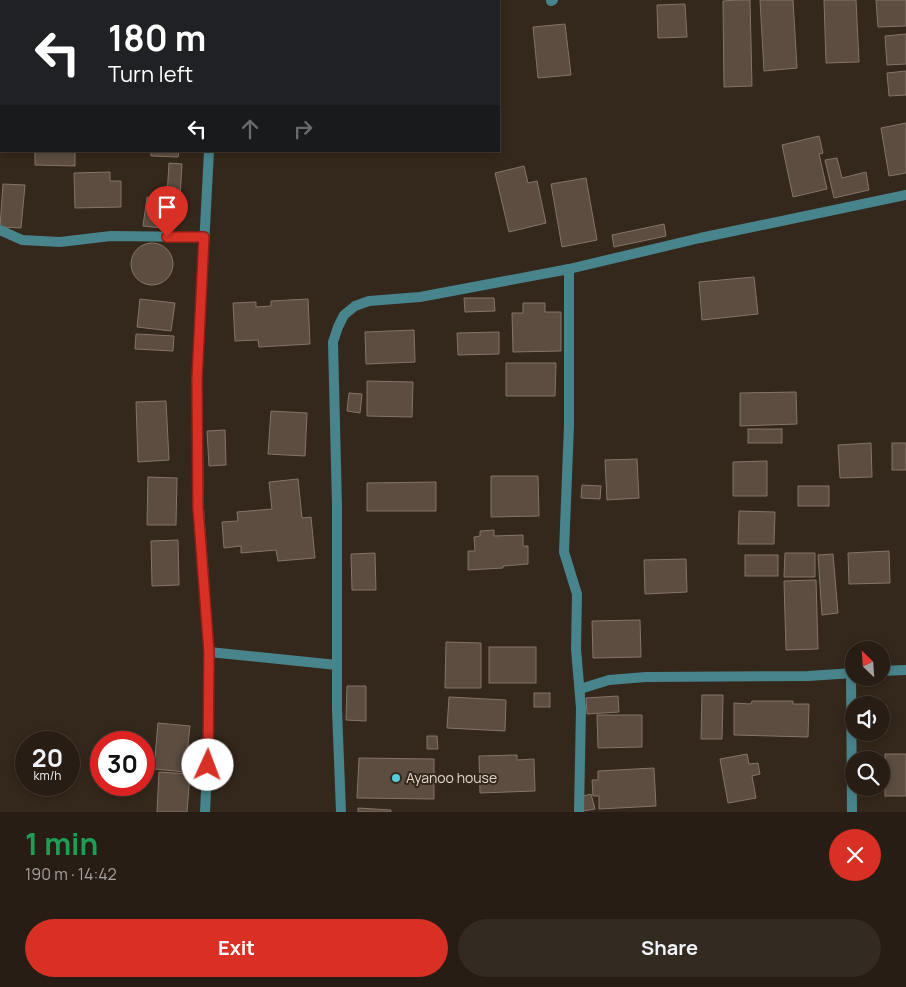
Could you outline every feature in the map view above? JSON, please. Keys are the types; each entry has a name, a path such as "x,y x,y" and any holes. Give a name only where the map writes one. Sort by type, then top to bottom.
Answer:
{"street":[{"path":"205,812 209,652 198,508 197,379 209,152"},
{"path":"341,812 333,342 344,315 355,306 369,301 420,297 569,269 700,238 906,195"},
{"path":"0,230 22,240 60,242 111,236 204,237"},
{"path":"569,269 569,425 564,552 577,594 576,649 581,708 579,812"},
{"path":"209,652 337,665"},
{"path":"890,671 906,670"},
{"path":"580,689 609,680 646,677 808,676 845,673"},
{"path":"852,686 852,812"}],"building":[{"path":"750,0 752,86 724,87 723,1"},
{"path":"760,0 793,0 797,68 764,71"},
{"path":"824,0 856,0 859,62 826,63"},
{"path":"876,0 906,0 906,26 878,27"},
{"path":"685,4 687,37 658,38 657,5"},
{"path":"565,24 571,75 538,78 533,27"},
{"path":"906,34 906,64 887,65 885,36"},
{"path":"906,71 906,95 889,96 887,73"},
{"path":"906,123 906,173 889,176 881,128"},
{"path":"819,136 823,153 819,154 827,189 793,197 782,145"},
{"path":"35,152 75,152 75,166 35,165"},
{"path":"151,152 179,152 178,157 151,156"},
{"path":"837,158 842,178 866,172 869,190 834,198 825,160"},
{"path":"169,163 182,164 180,197 167,196"},
{"path":"524,166 528,183 537,181 546,223 509,232 495,173"},
{"path":"110,172 110,181 121,181 121,207 75,208 74,173"},
{"path":"586,178 597,240 562,247 551,184"},
{"path":"3,184 25,185 21,228 0,227"},
{"path":"147,197 176,200 172,229 143,226"},
{"path":"664,224 666,236 614,247 612,235"},
{"path":"156,243 164,246 170,252 173,264 170,276 164,282 148,285 140,282 134,276 131,260 134,252 140,246"},
{"path":"754,277 758,314 702,320 699,282"},
{"path":"464,298 494,298 495,311 465,312"},
{"path":"140,299 175,303 171,331 137,327"},
{"path":"308,299 310,344 259,347 258,340 235,341 233,303 256,302 256,307 271,306 271,301"},
{"path":"523,303 545,303 545,312 561,312 561,351 513,352 512,313 523,313"},
{"path":"414,330 415,362 366,364 365,332"},
{"path":"499,332 499,354 458,355 457,333"},
{"path":"136,334 174,336 173,351 135,349"},
{"path":"506,363 556,363 555,396 506,396"},
{"path":"367,381 413,382 412,417 367,416"},
{"path":"796,392 797,424 740,426 740,393"},
{"path":"349,393 362,394 360,413 347,411"},
{"path":"166,401 169,460 138,462 136,402"},
{"path":"271,411 307,413 305,456 268,454"},
{"path":"748,429 782,429 782,443 748,443"},
{"path":"225,430 226,465 209,466 207,431"},
{"path":"871,443 872,477 840,478 838,445"},
{"path":"892,443 906,443 906,470 892,470"},
{"path":"637,459 639,498 607,500 605,460"},
{"path":"767,461 767,496 733,496 733,462"},
{"path":"491,476 538,476 539,516 491,517"},
{"path":"148,477 177,478 176,525 147,525"},
{"path":"298,479 302,518 311,517 315,558 278,561 276,550 241,553 241,546 224,548 222,522 238,521 237,512 272,509 269,482"},
{"path":"436,482 436,511 367,511 367,483"},
{"path":"582,485 601,486 600,499 581,498"},
{"path":"798,486 829,486 829,506 798,506"},
{"path":"739,511 775,512 774,544 738,544"},
{"path":"494,530 494,536 523,535 523,546 528,546 528,564 468,570 468,551 475,551 474,537 480,536 480,531"},
{"path":"178,540 179,585 152,586 151,541"},
{"path":"889,551 890,583 849,584 848,553"},
{"path":"375,553 376,590 352,590 351,554"},
{"path":"785,553 815,553 815,577 784,577"},
{"path":"833,554 838,613 822,615 818,555"},
{"path":"745,555 778,555 778,576 745,576"},
{"path":"686,559 687,592 645,594 644,560"},
{"path":"816,580 818,649 786,650 784,581"},
{"path":"640,620 641,657 593,658 592,621"},
{"path":"446,642 481,643 481,688 445,688"},
{"path":"489,647 536,647 536,683 489,683"},
{"path":"347,686 366,686 366,721 346,720"},
{"path":"534,693 550,693 550,707 534,707"},
{"path":"702,695 723,695 722,739 701,739"},
{"path":"618,696 619,712 587,714 586,698"},
{"path":"449,697 506,700 505,731 447,728"},
{"path":"752,701 793,701 793,704 809,704 808,737 734,735 734,703 751,704"},
{"path":"597,715 642,715 642,747 598,748"},
{"path":"158,723 190,726 185,772 155,769"},
{"path":"427,736 437,736 438,749 427,749"},
{"path":"747,754 749,764 758,763 760,774 752,776 756,798 728,803 720,759"},
{"path":"890,754 906,754 906,796 890,796"},
{"path":"517,755 517,760 534,759 535,791 480,793 479,756"},
{"name":"Ayanoo house","path":"359,758 434,759 434,799 357,798"},
{"path":"654,768 656,806 599,809 599,796 593,796 592,780 598,780 598,771"},
{"path":"159,772 190,774 187,812 157,812"},
{"path":"591,794 595,809 583,811 580,797"},
{"path":"358,808 391,810 391,812 358,812"}],"place":[{"name":"Ayanoo house","path":"396,778"}],"route":[{"path":"167,237 204,237 197,379 198,508 209,652 208,765"}]}
